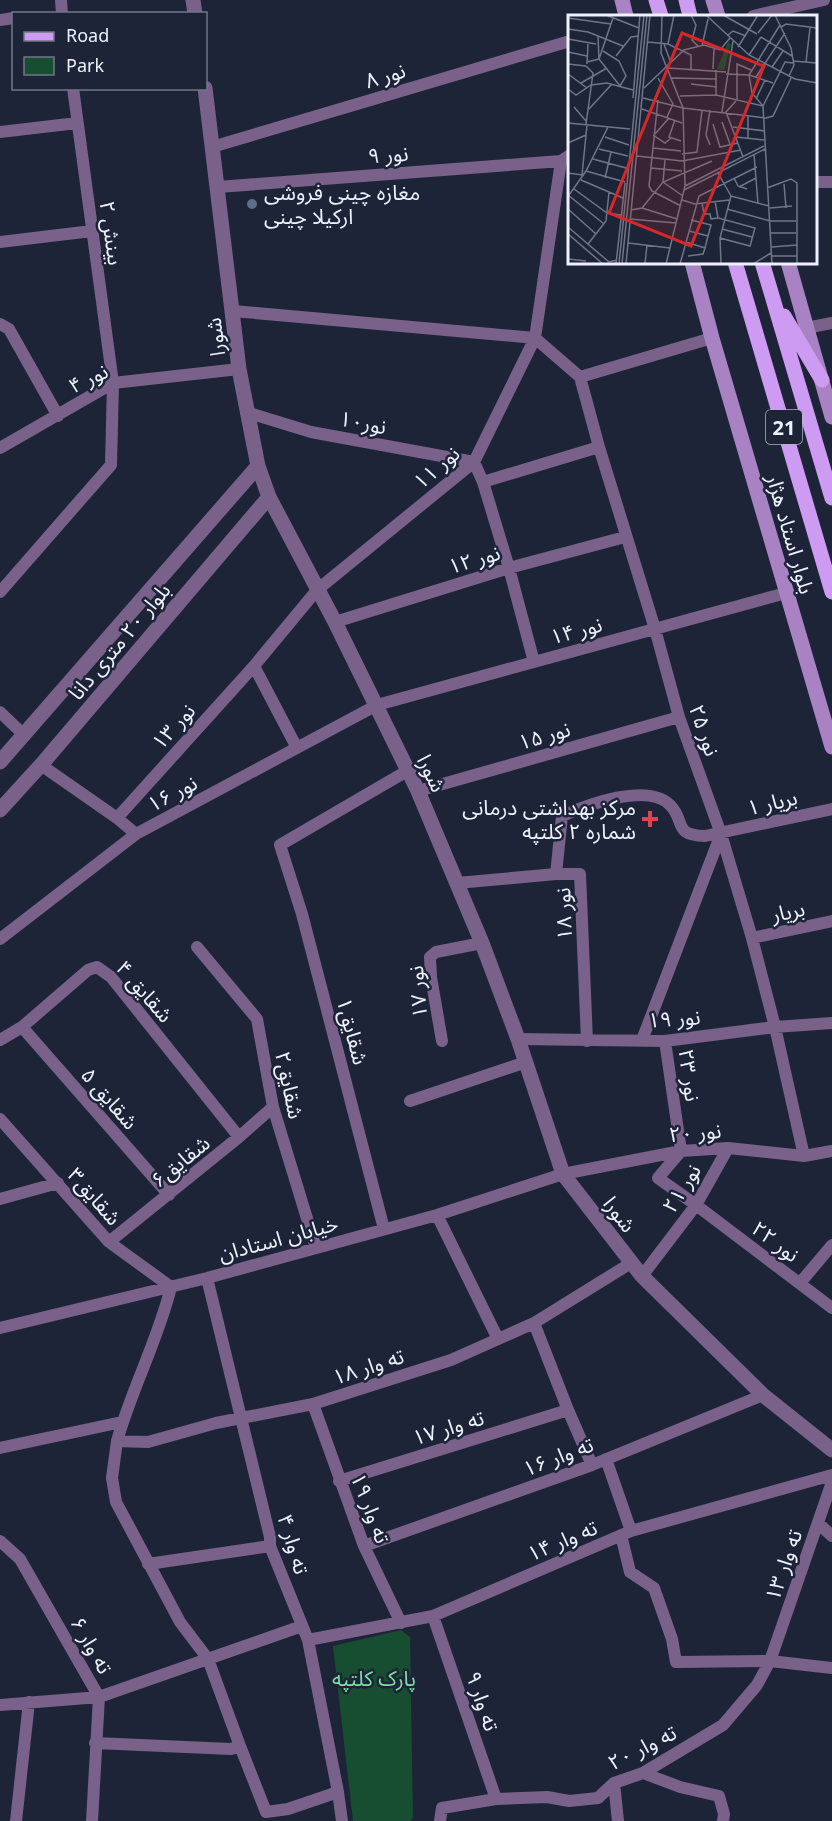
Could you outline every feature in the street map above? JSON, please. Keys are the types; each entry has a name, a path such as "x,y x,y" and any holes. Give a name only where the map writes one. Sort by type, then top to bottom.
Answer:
{"main road":[{"path":"622,0 626,15"},
{"path":"656,0 661,15"},
{"path":"686,0 690,15"},
{"path":"713,0 718,15"},
{"name":"بلوار استاد هژار","path":"693,264 712,338 832,747"},
{"name":"بلوار استاد هژار","path":"736,264 832,592"},
{"name":"21","path":"763,264 832,498"},
{"path":"789,264 832,417"},
{"path":"772,297 822,380"}],"street":[{"path":"757,15 824,0"},
{"name":"نور ۸","path":"212,147 568,41"},
{"name":"بینش ۲","path":"0,592 111,465 113,383 73,90"},
{"name":"شورا","path":"205,90 239,369 258,466 269,497 335,622 418,791 482,943 518,1039 563,1174 642,1276 763,1395 832,1450"},
{"path":"0,132 77,123"},
{"name":"نور ۹","path":"218,187 565,158"},
{"name":"نور ۱۱","path":"317,590 474,462 535,338 565,158"},
{"path":"0,242 92,231"},
{"path":"233,311 535,338 580,377 712,338"},
{"path":"806,328 832,323"},
{"path":"0,324 9,329 58,416"},
{"name":"نور ۴","path":"0,448 113,383 239,369"},
{"name":"نور ۲۵","path":"580,377 679,717 721,834 752,938 804,1156"},
{"name":"نور۱۰","path":"246,412 310,432 474,462"},
{"path":"483,482 599,447"},
{"path":"474,462 483,482 509,568 534,662"},
{"name":"بلوار ۲۰ متری دانا","path":"0,762 258,466"},
{"name":"بلوار ۲۰ متری دانا","path":"0,810 269,497"},
{"name":"نور ۱۲","path":"335,622 509,568 625,537"},
{"name":"نور ۱۳","path":"117,818 254,666 317,590"},
{"name":"نور ۱۴","path":"377,705 786,593"},
{"path":"254,666 297,748"},
{"name":"نور ۱۶","path":"0,939 136,834 377,705"},
{"path":"0,712 24,735"},
{"name":"نور ۱۵","path":"418,791 679,717"},
{"path":"41,765 136,834"},
{"name":"شقایق۱","path":"384,1228 302,914 280,845 407,771"},
{"name":"بریار ۱","path":"556,874 562,816 586,805 621,797 649,796 661,799 671,806 681,828 691,835 721,834 832,809"},
{"path":"642,1040 721,834"},
{"name":"نور ۱۸","path":"457,883 580,874 587,1041"},
{"name":"بریار","path":"752,938 832,921"},
{"name":"نور ۱۷","path":"442,1041 431,978 430,957 436,951 482,943"},
{"name":"شقایق۲","path":"197,947 257,1019 273,1107 316,1248"},
{"name":"شقایق ۴","path":"0,1040 22,1027 88,970 97,967 111,977 239,1137"},
{"name":"نور ۱۹","path":"518,1039 665,1041 775,1027 832,1023"},
{"name":"شقایق ۵","path":"22,1027 169,1195"},
{"name":"نور ۲۳","path":"665,1041 681,1151"},
{"path":"410,1101 526,1062"},
{"name":"شقایق۶","path":"109,1242 169,1195 273,1107"},
{"name":"شقایق۳","path":"0,1119 109,1242 171,1287"},
{"name":"نور ۲۰","path":"563,1174 681,1151 728,1148 804,1156 832,1151"},
{"name":"نور ۲۱","path":"642,1276 696,1205 728,1148"},
{"name":"نور ۲۲","path":"681,1151 658,1178 832,1308"},
{"name":"خیابان استادان","path":"0,1328 207,1278 437,1215 563,1174"},
{"path":"0,1198 58,1183"},
{"path":"437,1215 498,1339"},
{"path":"800,1283 832,1245"},
{"name":"ته وار ۱۸","path":"117,1441 148,1442 216,1423 313,1404 451,1360 534,1323 631,1263"},
{"name":"ته وار ۴","path":"207,1278 270,1537 270,1546 308,1640 342,1821"},
{"path":"171,1287 163,1321 117,1441 112,1466 113,1490 117,1503 180,1622 208,1659 266,1816 338,1792"},
{"path":"534,1323 592,1466"},
{"name":"ته وار ۱۶","path":"364,1546 592,1466 763,1395"},
{"name":"ته وار ۱۹","path":"313,1404 364,1546 401,1623"},
{"name":"ته وار ۱۷","path":"339,1481 568,1410"},
{"path":"0,1446 123,1422"},
{"path":"606,1459 626,1533 630,1572 654,1588 676,1662 770,1661 832,1668"},
{"name":"ته وار ۱۴","path":"308,1640 433,1616 626,1533 832,1475"},
{"name":"ته وار ۱۳","path":"770,1661 832,1482"},
{"path":"818,1523 832,1536"},
{"name":"ته وار ۶","path":"0,1541 20,1559 99,1697 92,1821"},
{"path":"148,1564 270,1546"},
{"name":"ته وار ۹","path":"433,1616 496,1799"},
{"path":"0,1705 99,1697 302,1626"},
{"name":"ته وار ۲۰","path":"440,1821 442,1808 496,1799 547,1797 569,1801 597,1798 614,1782 643,1773 723,1725 757,1685 770,1661"},
{"path":"16,1821 30,1702"},
{"path":"95,1743 231,1749 240,1746"},
{"path":"643,1773 680,1787 719,1796 724,1814 723,1821"},
{"path":"614,1782 618,1821"}],"green space":[{"name":"پارک کلتپه","path":"401,1630 410,1637 413,1817 411,1821 353,1821 333,1646"}],"place":[{"name":"مغازه چینی فروشی ارکیلا چینی","path":"252,204"},
{"name":"مرکز بهداشتی درمانی شماره ۲ کلتپه","path":"650,819"}]}
